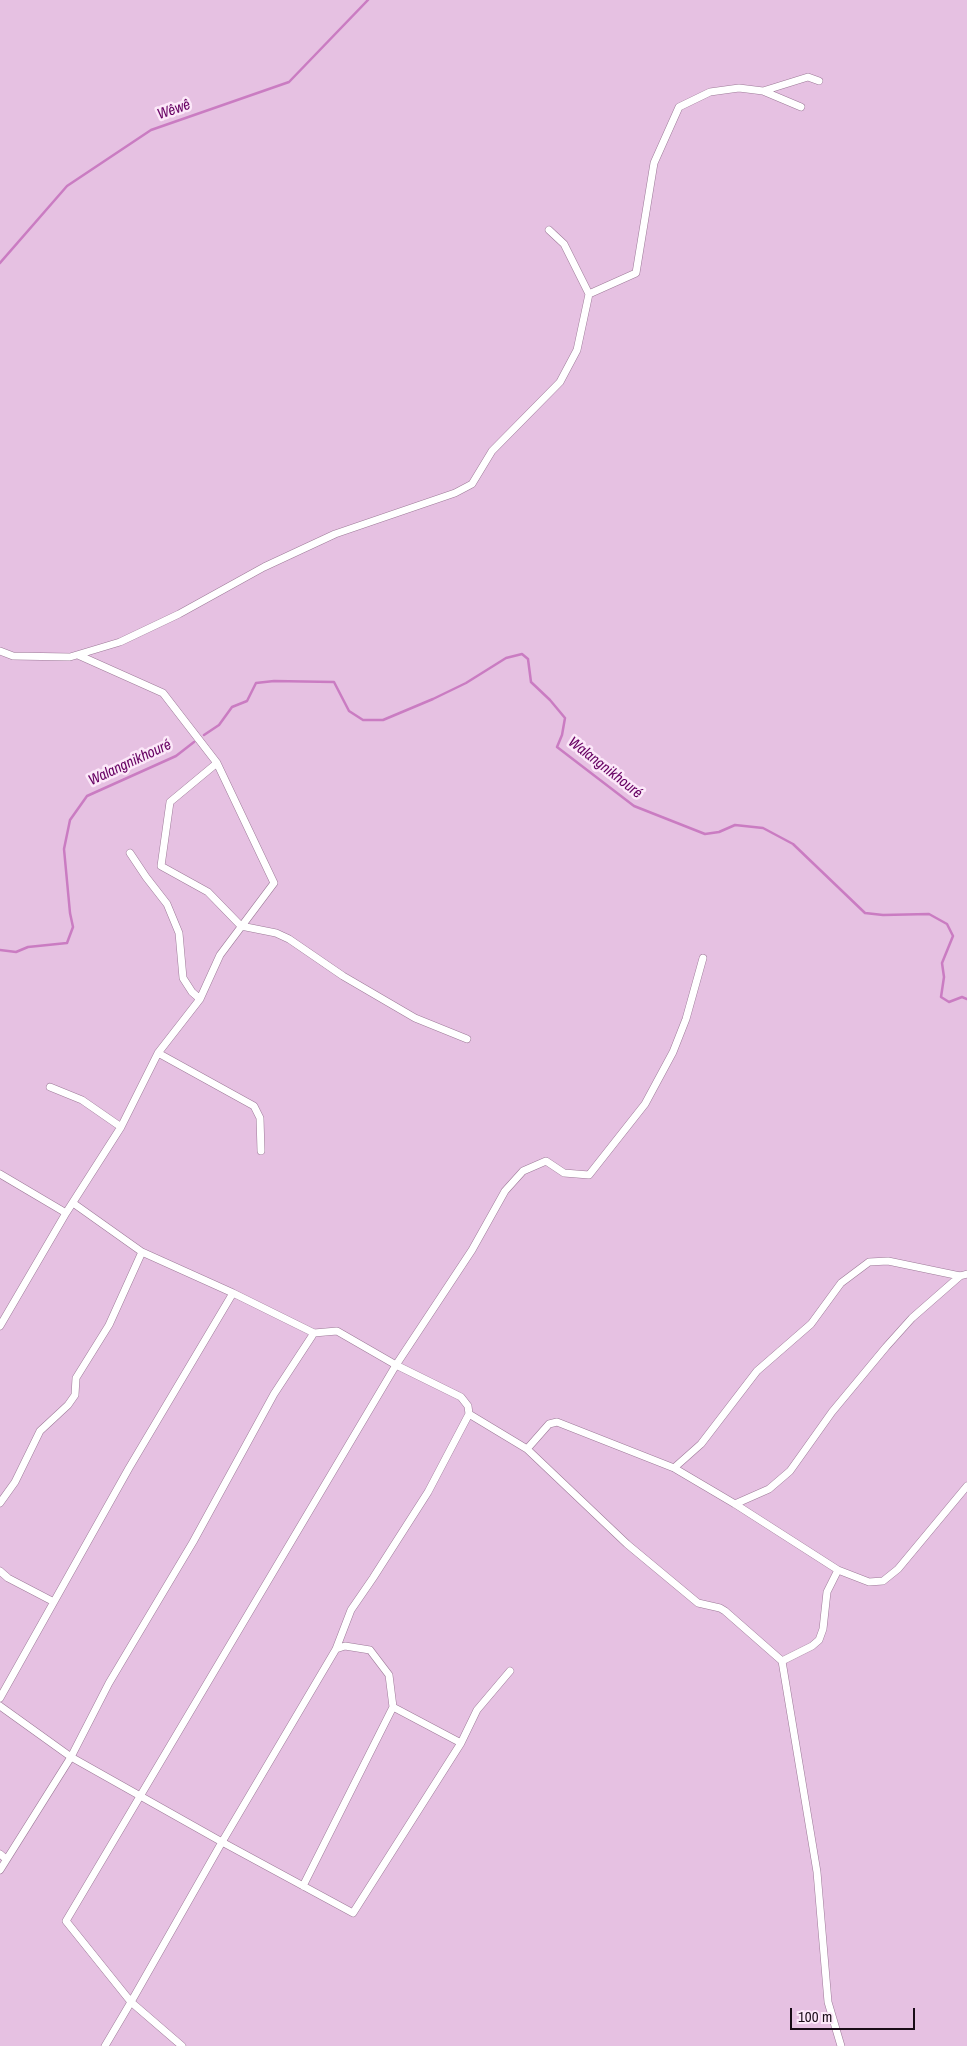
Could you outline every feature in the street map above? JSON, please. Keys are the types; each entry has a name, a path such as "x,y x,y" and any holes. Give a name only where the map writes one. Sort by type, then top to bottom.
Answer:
{"street":[{"path":"763,91 808,78 819,81"},
{"path":"589,294 636,273 654,163 679,107 710,92 739,88 763,91 801,107"},
{"path":"0,651 13,656 70,657 120,642 179,614 264,567 336,534 455,493 472,484 492,451 560,382 577,350 589,294 564,244 549,230"},
{"path":"0,1326 66,1214 121,1127 158,1053 200,999 220,955 274,883 217,763 163,693 78,655"},
{"path":"217,763 170,802 161,866 208,892 241,926 276,933 289,939 343,976 415,1018 467,1039"},
{"path":"130,852 167,904 179,932 183,978 192,992 200,999"},
{"path":"182,2046 131,2002 66,1920 396,1365 472,1250 505,1191 523,1171 546,1161 564,1173 589,1175 645,1104 674,1052 686,1019 703,958"},
{"path":"158,1053 254,1106 260,1118 261,1151"},
{"path":"50,1087 82,1100 121,1127"},
{"path":"0,1174 66,1214"},
{"path":"73,1203 142,1252 314,1333 337,1331 396,1365 461,1397 468,1406 469,1414 428,1492 374,1578 351,1610 336,1650 222,1842 105,2046"},
{"path":"0,1504 15,1482 40,1431 68,1405 75,1395 76,1378 109,1325 142,1252"},
{"path":"674,1468 701,1444 757,1371 812,1324 841,1283 869,1262 888,1261 963,1275"},
{"path":"736,1504 769,1489 790,1471 832,1412 886,1346 912,1318 963,1275"},
{"path":"0,1698 129,1468 233,1294"},
{"path":"0,1870 3,1856 47,1797 71,1757 109,1683 193,1542 274,1394 314,1333"},
{"path":"469,1414 527,1449 627,1544 676,1586 700,1605 720,1608 725,1611 782,1661 817,1872 828,2002 841,2046"},
{"path":"527,1449 549,1424 557,1422 674,1468 736,1504 838,1570 869,1582 883,1581 898,1569 967,1486"},
{"path":"782,1661 812,1646 819,1640 823,1629 827,1592 838,1570"},
{"path":"0,1571 8,1578 54,1602"},
{"path":"303,1886 393,1707 389,1675 370,1650 345,1646 336,1650"},
{"path":"0,1706 71,1757 353,1913 461,1743 477,1710 510,1671"},
{"path":"393,1707 461,1743"}],"waterway":[{"name":"Wêwê","path":"0,263 67,186 151,130 289,82 368,0"},
{"name":"Walangnikhouré","path":"204,735 219,725 232,707 247,701 256,683 274,681 334,682 349,711 363,720 383,720 466,683 506,658 522,654 528,659 531,682 565,718 562,735 557,747 634,806 705,834 719,832 735,825 763,828 793,844 865,913 883,915 929,914 947,924 953,936 942,963 944,977 941,997 949,1002 962,997 967,999"},
{"name":"Walangnikhouré","path":"0,950 16,952 28,947 67,943 73,927 64,849 70,820 87,796 176,756 194,742"}]}
